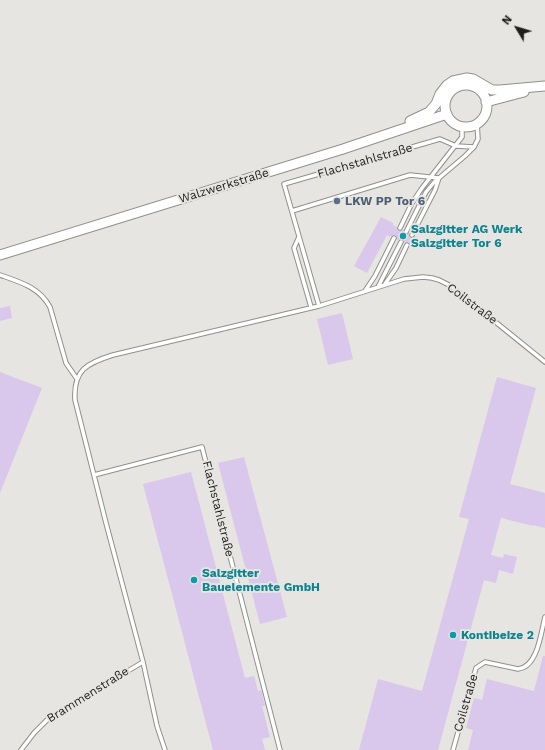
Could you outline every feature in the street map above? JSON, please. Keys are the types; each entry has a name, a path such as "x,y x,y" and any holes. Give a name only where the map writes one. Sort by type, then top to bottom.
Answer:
{"street":[{"path":"371,140 429,112 436,104 440,94 447,85 460,79 473,79 492,90 545,86"},
{"path":"467,85 480,90 486,102 484,116 477,123 462,127 454,123 447,114 445,107 449,94 454,89 467,85"},
{"path":"486,102 545,86"},
{"name":"Walzwerkstraße","path":"0,255 371,140 447,114"}],"lane":[{"path":"406,232 426,192 438,178 474,147 478,139 477,123"},
{"path":"400,228 412,203 430,176 462,137 462,127"},
{"name":"Flachstahlstraße","path":"319,306 284,184 440,139 456,146 474,147"},
{"path":"292,212 410,176 430,176 438,178"},
{"path":"412,235 435,190 438,178"},
{"name":"Flachstahlstraße","path":"299,237 294,248 311,307"},
{"path":"164,750 157,726 143,662 75,400 77,379 84,368 99,359 319,306 364,292 375,276 394,238"},
{"path":"378,287 401,242"},
{"path":"385,284 396,268 407,245"},
{"path":"0,276 34,289 46,300 50,307 66,364 77,379"},
{"name":"Coilstraße","path":"364,292 404,279 423,277 439,280 451,286 545,362"},
{"name":"Flachstahlstraße","path":"94,475 202,446 280,750"},
{"name":"Coilstraße","path":"453,750 476,668 486,662 518,669 523,669 529,665 535,656 545,617"},
{"name":"Brammenstraße","path":"21,750 34,733 49,718 143,662"}],"building":[{"path":"381,217 393,223 393,225 397,227 398,231 403,230 404,235 409,233 411,238 415,236 418,238 413,248 410,246 409,242 404,243 403,239 397,240 396,235 391,237 387,235 367,273 354,266"},
{"path":"10,306 12,318 0,321 0,308"},
{"path":"342,313 353,359 328,365 317,319"},
{"path":"0,372 42,388 0,493"},
{"path":"497,377 536,388 510,484 545,493 545,528 501,518 491,555 503,558 504,554 517,557 513,574 499,570 496,583 484,580 438,750 359,750 378,679 422,691 469,519 459,517"},
{"path":"244,457 287,617 260,624 218,463"},
{"name":"Salzgitter Bauelemente GmbH","path":"191,472 245,678 254,676 258,691 261,690 265,706 262,706 270,737 262,739 265,750 213,750 143,484"},
{"path":"543,656 545,656 545,750 468,750 473,730 466,728 474,698 482,700 487,679 534,691"}],"place":[{"name":"LKW PP Tor 6","path":"337,201"},
{"name":"Salzgitter AG Werk Salzgitter Tor 6","path":"403,236"},
{"name":"Salzgitter Bauelemente GmbH","path":"194,580"},
{"name":"Kontibeize 2","path":"453,635"}]}
